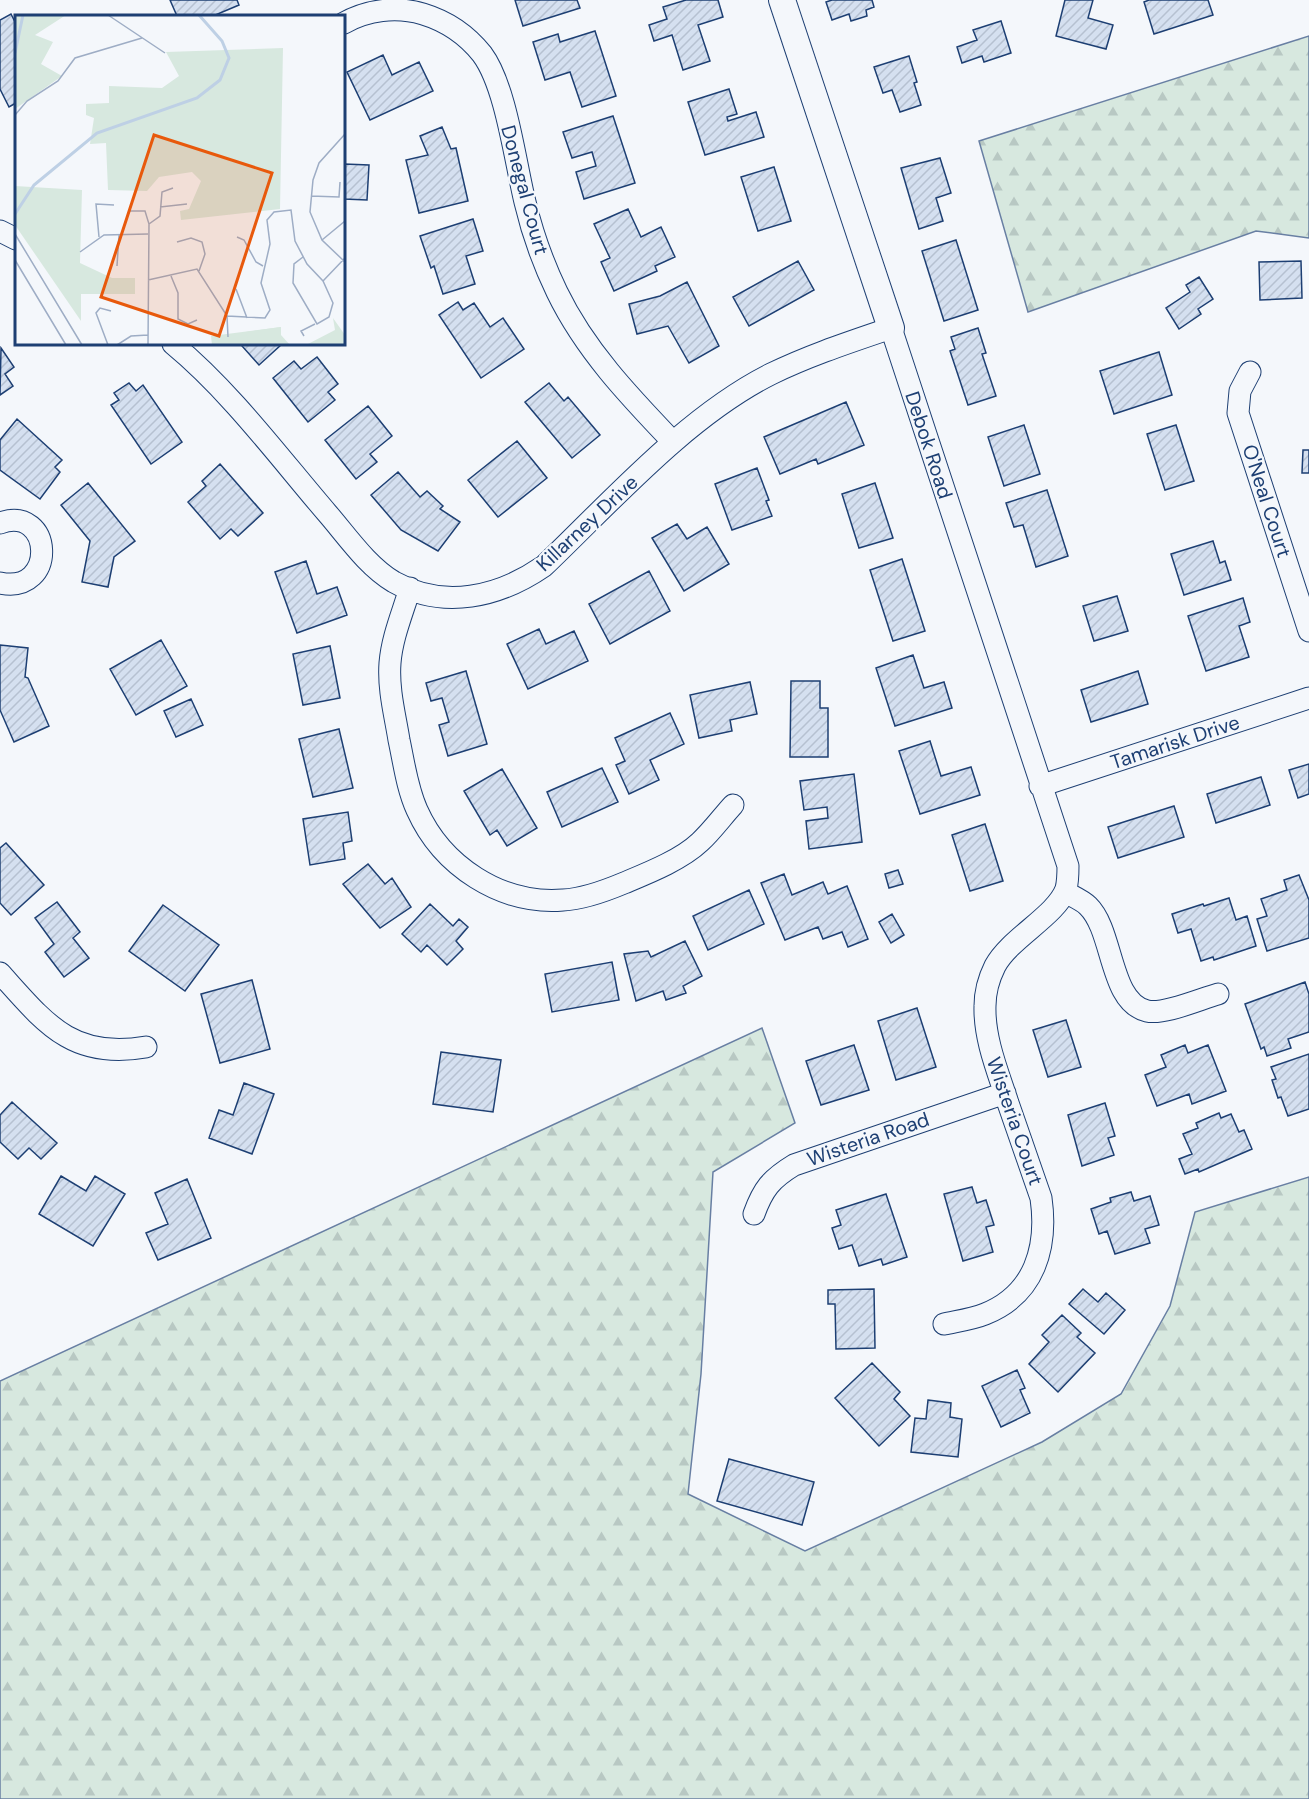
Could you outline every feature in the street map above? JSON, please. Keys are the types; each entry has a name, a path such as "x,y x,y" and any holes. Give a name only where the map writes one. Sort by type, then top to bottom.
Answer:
{"street":[{"name":"Debok Road","path":"782,0 1068,866 1065,891"},
{"name":"Donegal Court","path":"345,21 355,16 382,10 411,10 438,18 462,33 482,55 496,81 525,203 557,292 580,334 608,371 673,442"},
{"path":"0,231 15,238"},
{"name":"Killarney Drive","path":"174,345 247,420 370,563 395,582 441,598 469,597 497,591 526,578 544,566 673,442 719,406 770,375 824,350 891,328"},
{"name":"O'Neal Court","path":"1250,372 1240,391 1238,413 1309,631"},
{"path":"0,523 11,519 25,523 35,530 42,541 43,548 36,572 22,583 12,585 0,583"},
{"path":"410,588 394,638 390,663 392,701 406,776 417,811 438,844 458,865 478,880 503,892 532,900 563,900 602,892 661,867 700,843 733,805"},
{"name":"Tamarisk Drive","path":"1041,786 1309,698"},
{"path":"1065,891 1089,906 1099,923 1125,996 1136,1006 1148,1011 1162,1011 1218,994"},
{"name":"Wisteria Court","path":"944,1324 986,1314 1011,1298 1025,1286 1041,1252 1044,1218 1041,1198 987,1035 985,1005 988,984 996,964 1053,907 1065,891"},
{"path":"0,973 32,1008 65,1037 88,1047 106,1050 146,1047"},
{"name":"Wisteria Road","path":"753,1214 760,1196 774,1177 794,1165 1005,1093"}],"green space":[{"path":"1309,36 1309,238 1256,231 1028,312 979,141"},
{"path":"762,1028 795,1123 713,1172 701,1374 688,1494 805,1551 1042,1442 1121,1394 1170,1306 1195,1212 1309,1177 1309,1799 0,1799 0,1381"}],"building":[{"path":"170,0 237,0 239,5 215,15 177,15"},
{"path":"515,0 577,0 580,8 523,26"},
{"path":"686,0 718,0 723,17 698,25 710,61 683,70 672,35 654,41 649,25 667,19 663,7"},
{"path":"872,0 874,7 866,10 867,16 851,21 849,14 832,20 826,2"},
{"path":"1065,0 1093,0 1088,18 1113,25 1106,49 1056,36"},
{"path":"1149,0 1208,0 1213,15 1154,34 1144,2"},
{"path":"11,14 15,22 15,104 9,107 0,89 0,20"},
{"path":"1001,21 1011,53 984,62 982,56 962,63 957,47 977,40 973,30"},
{"path":"595,31 616,96 582,107 570,72 545,80 533,42 558,34 560,42"},
{"path":"383,55 392,75 419,62 433,91 370,120 347,72"},
{"path":"909,56 921,105 900,112 892,90 883,93 874,67"},
{"path":"729,89 737,114 727,117 728,121 756,112 764,137 705,155 688,102"},
{"path":"613,116 635,183 584,199 576,172 596,166 592,152 572,158 563,132"},
{"path":"442,127 451,149 456,148 468,201 419,213 406,160 428,155 420,136"},
{"path":"940,158 951,193 936,198 943,221 919,229 901,168"},
{"path":"345,164 369,165 367,200 345,199"},
{"path":"774,167 791,221 758,231 741,177"},
{"path":"628,209 641,237 661,227 675,257 655,266 657,271 614,291 601,262 610,258 594,224"},
{"path":"473,219 483,251 466,256 475,284 443,294 434,266 431,268 420,236"},
{"path":"956,240 978,310 944,321 922,251"},
{"path":"798,261 814,290 749,326 733,297"},
{"path":"1301,261 1302,298 1260,300 1259,262"},
{"path":"1199,277 1213,299 1198,309 1201,314 1179,329 1166,308 1190,292 1186,285"},
{"path":"687,282 719,346 689,363 668,326 637,334 629,304 660,296"},
{"path":"458,302 463,310 474,303 490,327 503,318 524,349 481,378 439,315"},
{"path":"978,328 986,353 982,354 996,396 968,405 950,351 955,349 951,337"},
{"path":"244,345 281,345 259,365 242,346"},
{"path":"1,348 14,367 5,374 13,386 0,395"},
{"path":"1159,352 1172,395 1114,414 1100,371"},
{"path":"317,357 338,384 328,392 335,400 308,422 273,378 294,361 301,369"},
{"path":"129,383 136,391 143,385 182,442 151,464 111,405 119,400 114,393"},
{"path":"549,383 564,401 568,397 600,435 572,458 525,402"},
{"path":"846,402 864,445 818,464 816,459 780,474 764,437"},
{"path":"368,406 392,436 370,454 377,462 356,479 325,440"},
{"path":"17,419 62,460 55,467 60,472 40,499 0,470 0,440"},
{"path":"1024,425 1040,474 1004,486 988,437"},
{"path":"1176,425 1194,481 1165,490 1147,434"},
{"path":"517,441 547,478 498,517 468,480"},
{"path":"1303,450 1309,450 1309,473 1302,473"},
{"path":"220,464 263,513 238,536 231,529 220,539 188,502 206,486 202,481"},
{"path":"757,468 769,500 766,501 772,516 732,530 715,484"},
{"path":"398,472 420,497 427,491 443,506 440,509 460,522 438,551 401,530 371,495"},
{"path":"88,483 135,541 114,557 108,587 82,582 90,541 61,505"},
{"path":"875,483 893,538 859,548 842,494"},
{"path":"1047,490 1068,556 1036,567 1023,525 1014,527 1006,503"},
{"path":"677,524 687,539 707,527 729,564 684,591 652,538"},
{"path":"1213,541 1220,563 1225,561 1231,580 1184,595 1171,554"},
{"path":"902,559 925,631 893,641 870,570"},
{"path":"306,561 317,594 337,587 347,615 297,633 275,572"},
{"path":"649,571 670,611 610,644 589,604"},
{"path":"1117,596 1128,631 1094,641 1083,606"},
{"path":"1243,598 1250,622 1239,626 1249,657 1206,671 1188,616"},
{"path":"539,629 546,644 574,631 588,661 528,689 507,644"},
{"path":"161,640 187,686 136,715 110,669"},
{"path":"0,645 28,648 25,677 28,678 49,726 14,742 0,710"},
{"path":"330,646 340,698 303,705 293,654"},
{"path":"913,655 924,688 944,682 952,708 895,726 876,668"},
{"path":"466,671 487,744 448,756 439,725 449,722 442,698 431,701 426,683"},
{"path":"1138,671 1148,704 1091,722 1081,690"},
{"path":"791,681 820,681 820,708 828,708 828,757 790,757"},
{"path":"750,682 757,714 730,720 732,731 699,738 690,695"},
{"path":"191,699 203,725 176,737 164,711"},
{"path":"670,713 684,744 650,760 659,780 629,794 616,765 625,761 615,738"},
{"path":"339,729 353,788 313,797 299,739"},
{"path":"930,741 941,776 971,767 980,795 920,814 899,751"},
{"path":"1309,764 1309,794 1298,798 1289,770"},
{"path":"602,768 618,802 562,827 547,792"},
{"path":"502,769 537,828 507,846 497,830 490,835 464,791"},
{"path":"854,774 862,842 809,849 806,821 828,818 827,807 804,810 800,781"},
{"path":"1261,777 1270,805 1216,823 1207,794"},
{"path":"1174,806 1184,837 1118,858 1108,827"},
{"path":"348,812 352,841 343,843 345,859 310,865 303,819"},
{"path":"985,824 1003,881 970,891 952,835"},
{"path":"6,843 44,885 11,915 0,903 0,848"},
{"path":"368,864 385,884 392,878 411,907 380,928 343,884"},
{"path":"898,870 903,884 889,888 885,874"},
{"path":"784,874 792,895 823,882 828,894 847,886 868,939 848,947 842,932 823,939 818,927 785,940 761,883"},
{"path":"1299,875 1309,900 1309,938 1267,951 1257,919 1267,916 1261,899 1287,890 1284,880"},
{"path":"749,890 764,924 708,950 693,916"},
{"path":"1229,898 1236,920 1247,916 1256,946 1214,960 1213,957 1201,961 1191,929 1178,933 1172,914"},
{"path":"57,902 80,932 73,938 89,958 64,977 45,952 54,944 35,918"},
{"path":"430,904 453,926 459,919 468,927 456,941 463,949 447,965 427,945 421,952 402,934"},
{"path":"163,905 219,945 185,991 129,951"},
{"path":"892,914 904,935 891,943 879,922"},
{"path":"685,941 702,976 683,986 686,993 666,1000 663,991 636,1001 624,954 648,951 651,957"},
{"path":"612,962 619,1000 552,1012 545,974"},
{"path":"252,980 270,1049 220,1063 201,994"},
{"path":"1305,982 1309,994 1309,1032 1288,1039 1291,1048 1267,1056 1264,1047 1261,1049 1245,1004"},
{"path":"917,1008 936,1067 896,1080 878,1021"},
{"path":"1066,1020 1081,1067 1048,1077 1033,1030"},
{"path":"854,1045 869,1090 821,1105 806,1061"},
{"path":"1185,1045 1188,1053 1208,1045 1226,1091 1192,1104 1189,1094 1157,1106 1145,1075 1166,1067 1161,1055"},
{"path":"441,1052 501,1060 493,1112 433,1104"},
{"path":"1309,1054 1309,1109 1288,1116 1281,1097 1278,1098 1272,1080 1276,1079 1271,1067"},
{"path":"244,1083 274,1094 252,1154 209,1138 219,1110 233,1115"},
{"path":"12,1102 57,1143 41,1159 29,1148 18,1159 0,1142 0,1115"},
{"path":"1105,1103 1115,1136 1108,1138 1114,1155 1082,1166 1068,1115"},
{"path":"1219,1113 1221,1118 1231,1114 1239,1132 1244,1130 1252,1149 1199,1172 1198,1169 1185,1174 1179,1159 1192,1154 1183,1134 1198,1128 1196,1123"},
{"path":"61,1176 86,1191 95,1176 125,1194 93,1246 39,1214"},
{"path":"187,1179 211,1238 158,1260 146,1233 168,1224 155,1193"},
{"path":"972,1187 977,1203 986,1200 994,1225 986,1227 993,1252 963,1261 944,1194"},
{"path":"1131,1192 1134,1201 1150,1196 1159,1225 1145,1229 1150,1243 1115,1254 1107,1231 1099,1234 1091,1209 1111,1202 1110,1198"},
{"path":"886,1194 907,1257 883,1265 881,1259 859,1266 852,1245 839,1249 832,1228 841,1225 836,1210"},
{"path":"874,1289 875,1348 836,1349 835,1304 828,1304 828,1290"},
{"path":"1083,1289 1098,1302 1106,1293 1125,1310 1104,1334 1069,1304"},
{"path":"1062,1315 1081,1333 1077,1337 1095,1353 1058,1392 1029,1364 1049,1342 1042,1335"},
{"path":"872,1363 900,1392 894,1399 910,1416 879,1446 835,1398"},
{"path":"1017,1370 1025,1388 1020,1390 1030,1413 1001,1427 982,1386"},
{"path":"928,1400 951,1403 950,1417 962,1419 958,1457 911,1452 915,1418 926,1419"},
{"path":"729,1459 814,1482 802,1525 717,1501"}]}
